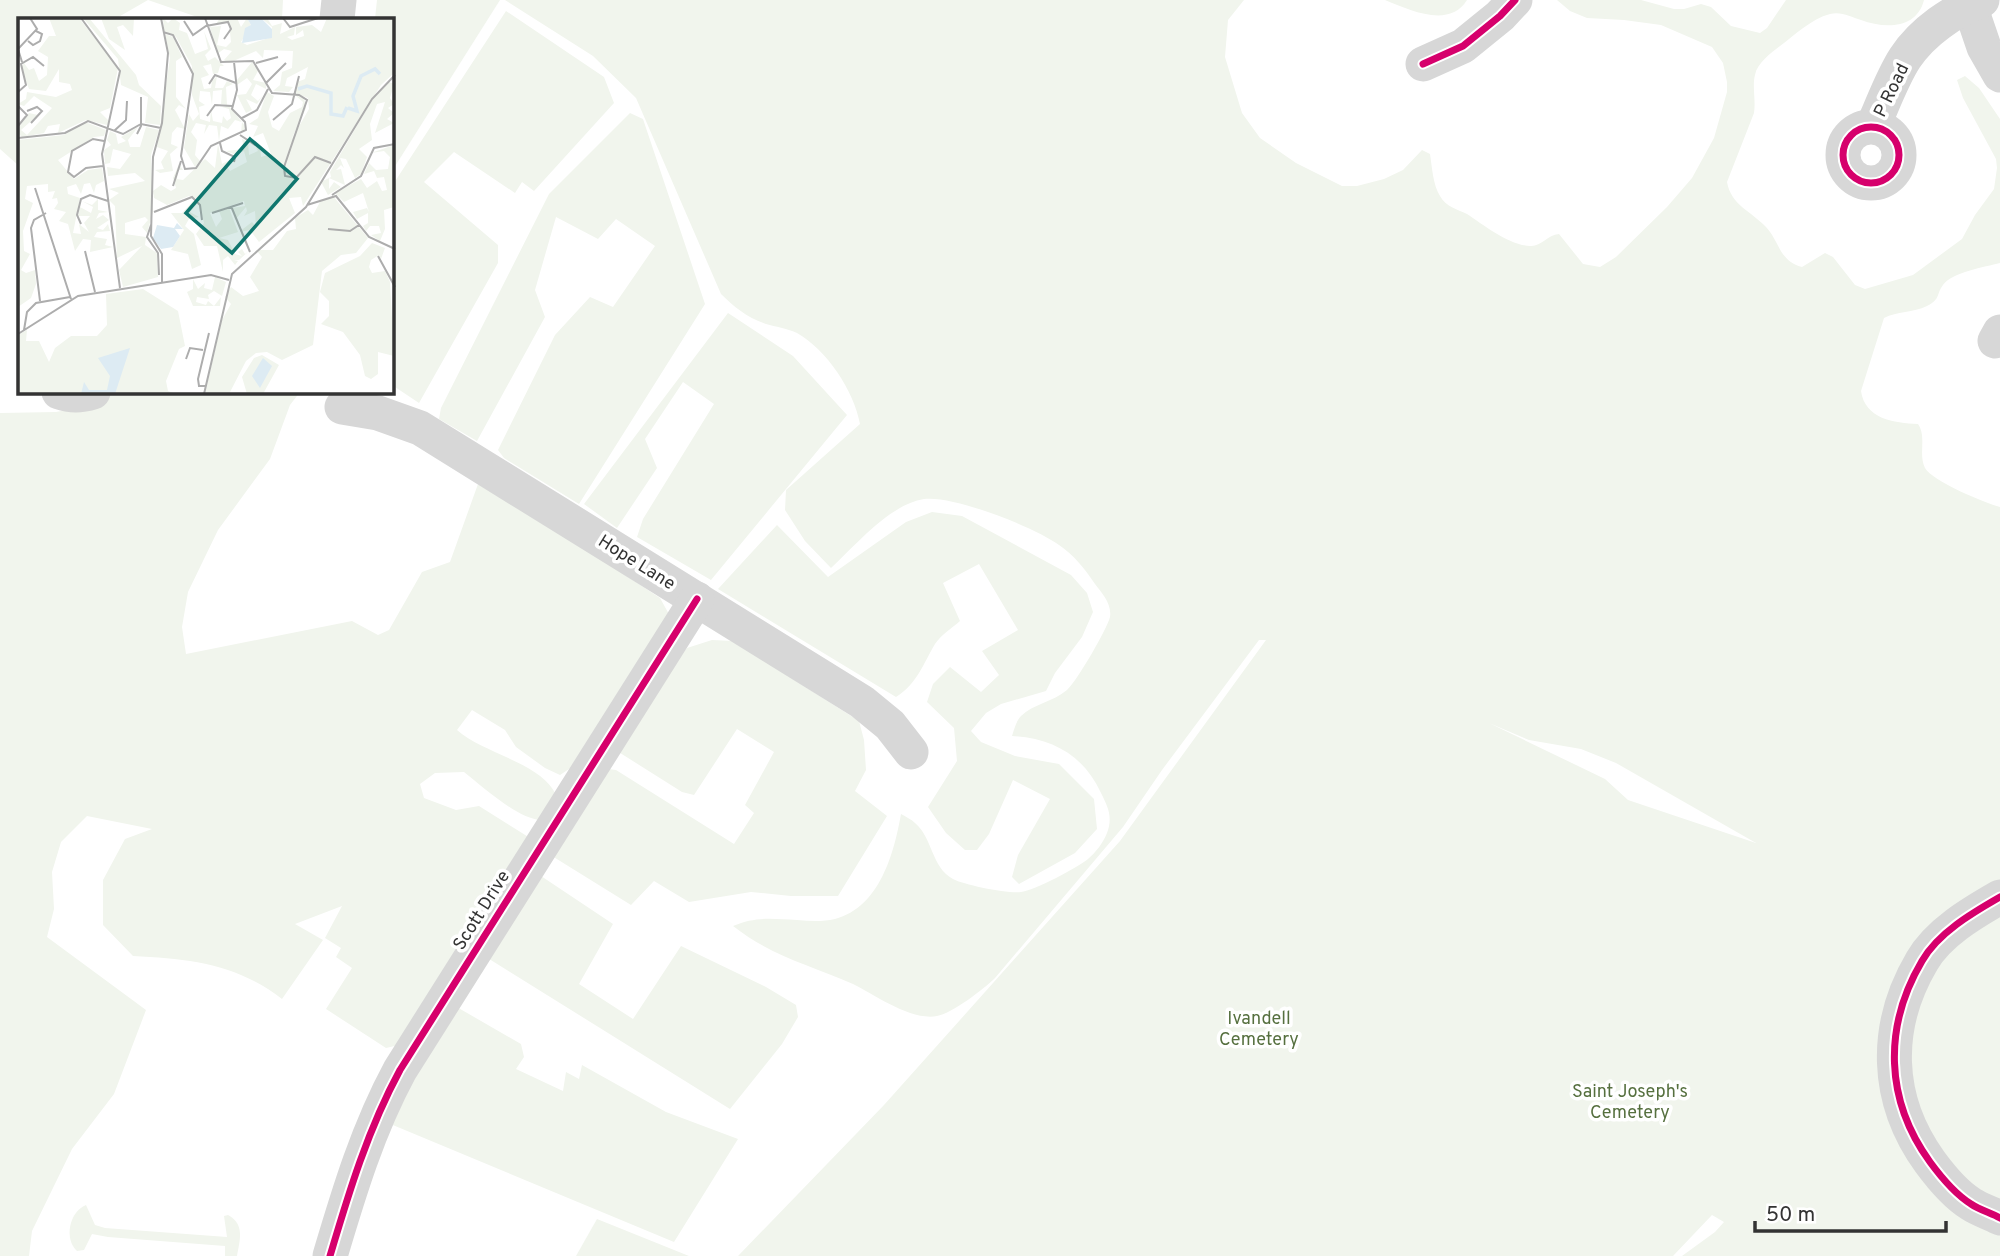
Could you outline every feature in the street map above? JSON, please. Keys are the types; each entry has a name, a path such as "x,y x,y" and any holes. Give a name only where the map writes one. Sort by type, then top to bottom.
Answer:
{"street":[{"path":"337,18 339,0"},
{"path":"1423,64 1463,46 1515,0"},
{"path":"1973,2 1984,47 2000,75"},
{"name":"P Road","path":"1873,126 1905,58 1934,27 1973,2"},
{"path":"64,394 88,394"},
{"name":"Hope Lane","path":"342,407 378,412 420,428 862,702 890,725 911,752"},
{"name":"Scott Drive","path":"330,1256 359,1160 373,1123 400,1070 697,599"},
{"path":"2000,897 1950,929 1923,959 1906,994 1896,1030 1893,1067 1900,1104 1917,1144 1941,1177 1970,1204 2000,1218"}],"green space":[{"path":"0,0 148,0 117,18 18,18 18,165 0,149"},
{"path":"148,0 283,0 282,18 200,18"},
{"path":"377,0 500,0 394,168 394,18 375,18"},
{"path":"505,0 1244,0 1228,20 1225,57 1242,113 1260,138 1296,163 1342,186 1357,186 1384,179 1403,170 1422,150 1430,154 1436,187 1442,200 1449,205 1522,245 1534,246 1559,234 1583,264 1600,267 1616,257 1692,178 1714,138 1727,92 1727,82 1723,63 1712,47 1661,25 1587,18 1570,11 1557,0 1641,0 1674,9 1701,4 1711,7 1731,26 1760,33 1767,28 1786,0 1924,0 1915,17 1899,24 1880,25 1838,13 1823,16 1803,28 1761,62 1754,84 1754,113 1727,182 1733,196 1766,227 1784,256 1794,264 1802,267 1825,253 1833,257 1855,285 1865,289 1913,275 1962,239 1994,189 1996,159 1963,98 1957,80 1965,76 1979,88 2000,119 2000,263 1947,280 1936,299 1927,306 1884,318 1861,391 1868,408 1882,418 1918,424 1922,434 1923,463 1930,473 1960,491 2000,507 2000,1256 1682,1256 1715,1232 1724,1222 1712,1215 1673,1256 738,1256 884,1105 1120,841 1266,640 1259,640 1123,827 995,978 950,1011 927,1017 905,1011 853,984 777,953 733,926 765,919 825,921 850,913 874,891 882,877 894,845 901,814 921,829 946,874 976,886 1007,892 1027,891 1088,859 1103,840 1110,822 1108,808 1094,780 1066,751 1041,741 1012,736 1021,716 1072,685 1103,632 1110,617 1109,608 1083,568 1059,545 1013,521 954,502 924,499 911,502 886,517 831,568 805,541 785,510 786,490 860,424 852,398 838,372 808,340 793,331 753,319 721,294 636,98 593,56","holes":["1489,723 1529,740 1581,749 1616,763 1756,843 1628,800 1605,779"]},
{"path":"1385,0 1467,0 1450,14 1429,15"},
{"path":"506,11 604,77 614,103 534,191 522,182 515,193 454,152 424,182 498,245 498,263 419,403 394,386 394,183"},
{"path":"630,113 643,119 705,304 579,504 504,458 498,450 555,335 590,297 613,307 655,246 616,219 598,239 556,217 535,290 545,317 477,441 439,419 441,408 549,194"},
{"path":"728,313 793,356 847,415 711,580 637,537 643,519 714,404 683,382 645,439 657,468 617,528 584,504"},
{"path":"102,394 298,394 290,405 270,459 218,530 188,592 182,627 186,654 352,621 378,635 389,630 422,572 450,562 478,484 578,544 660,598 670,616 575,765 560,775 545,768 516,747 505,730 472,710 457,730 482,746 526,767 549,784 556,795 542,820 533,819 512,809 464,772 435,773 420,784 424,798 456,810 479,806 530,838 399,1045 386,1048 326,1009 352,968 336,957 341,948 325,938 342,906 295,924 323,940 282,999 229,970 193,961 133,956 103,925 103,880 125,839 152,829 87,816 61,842 52,872 54,909 47,937 146,1010 114,1094 72,1149 32,1231 29,1256 0,1256 0,413 56,412 88,406"},
{"path":"932,512 962,516 1071,575 1087,593 1093,612 1082,637 1055,673 1046,691 1001,704 986,713 971,731 981,742 1015,756 1059,764 1094,799 1097,829 1075,853 1019,884 1012,877 1018,855 1050,799 1013,780 989,834 977,850 965,850 946,833 928,807 957,761 954,728 927,702 933,684 950,667 981,692 999,675 982,651 1018,630 979,564 943,583 960,621 937,641 914,680 896,697 718,589 777,525 828,577 906,522"},
{"path":"712,640 733,641 859,721 864,740 866,770 855,791 887,816 838,896 791,896 751,892 689,902 654,881 631,905 552,856 608,769 616,770 734,844 754,813 745,805 774,752 737,729 694,795 682,792 617,751 667,672 687,648"},
{"path":"541,876 613,924 579,984 633,1019 681,946 766,987 796,1005 798,1017 782,1044 730,1109 486,957"},
{"path":"455,1006 521,1044 524,1057 516,1069 563,1091 566,1072 579,1079 582,1065 666,1112 738,1139 674,1242 388,1123"},
{"path":"86,1205 95,1225 105,1228 227,1237 224,1216 228,1215 239,1228 237,1256 225,1256 225,1246 92,1234 84,1250 77,1251 71,1240 70,1226 76,1213"},
{"path":"597,1219 689,1256 576,1256"}],"cycle path":[{"path":"1423,64 1463,46 1515,0"},
{"path":"1865,127 1877,127 1891,135 1899,149 1899,155 1897,166 1891,175 1877,183 1865,183 1848,171 1843,161 1843,149 1855,132 1865,127"},
{"path":"330,1256 369,1138 400,1070 697,599"},
{"path":"2000,897 1946,933 1922,961 1900,1012 1894,1063 1904,1114 1930,1162 1965,1200 2000,1218"}],"park label":[{"name":"Ivandell Cemetery","path":"1259,1028"},
{"name":"Saint Joseph's Cemetery","path":"1630,1101"}]}
